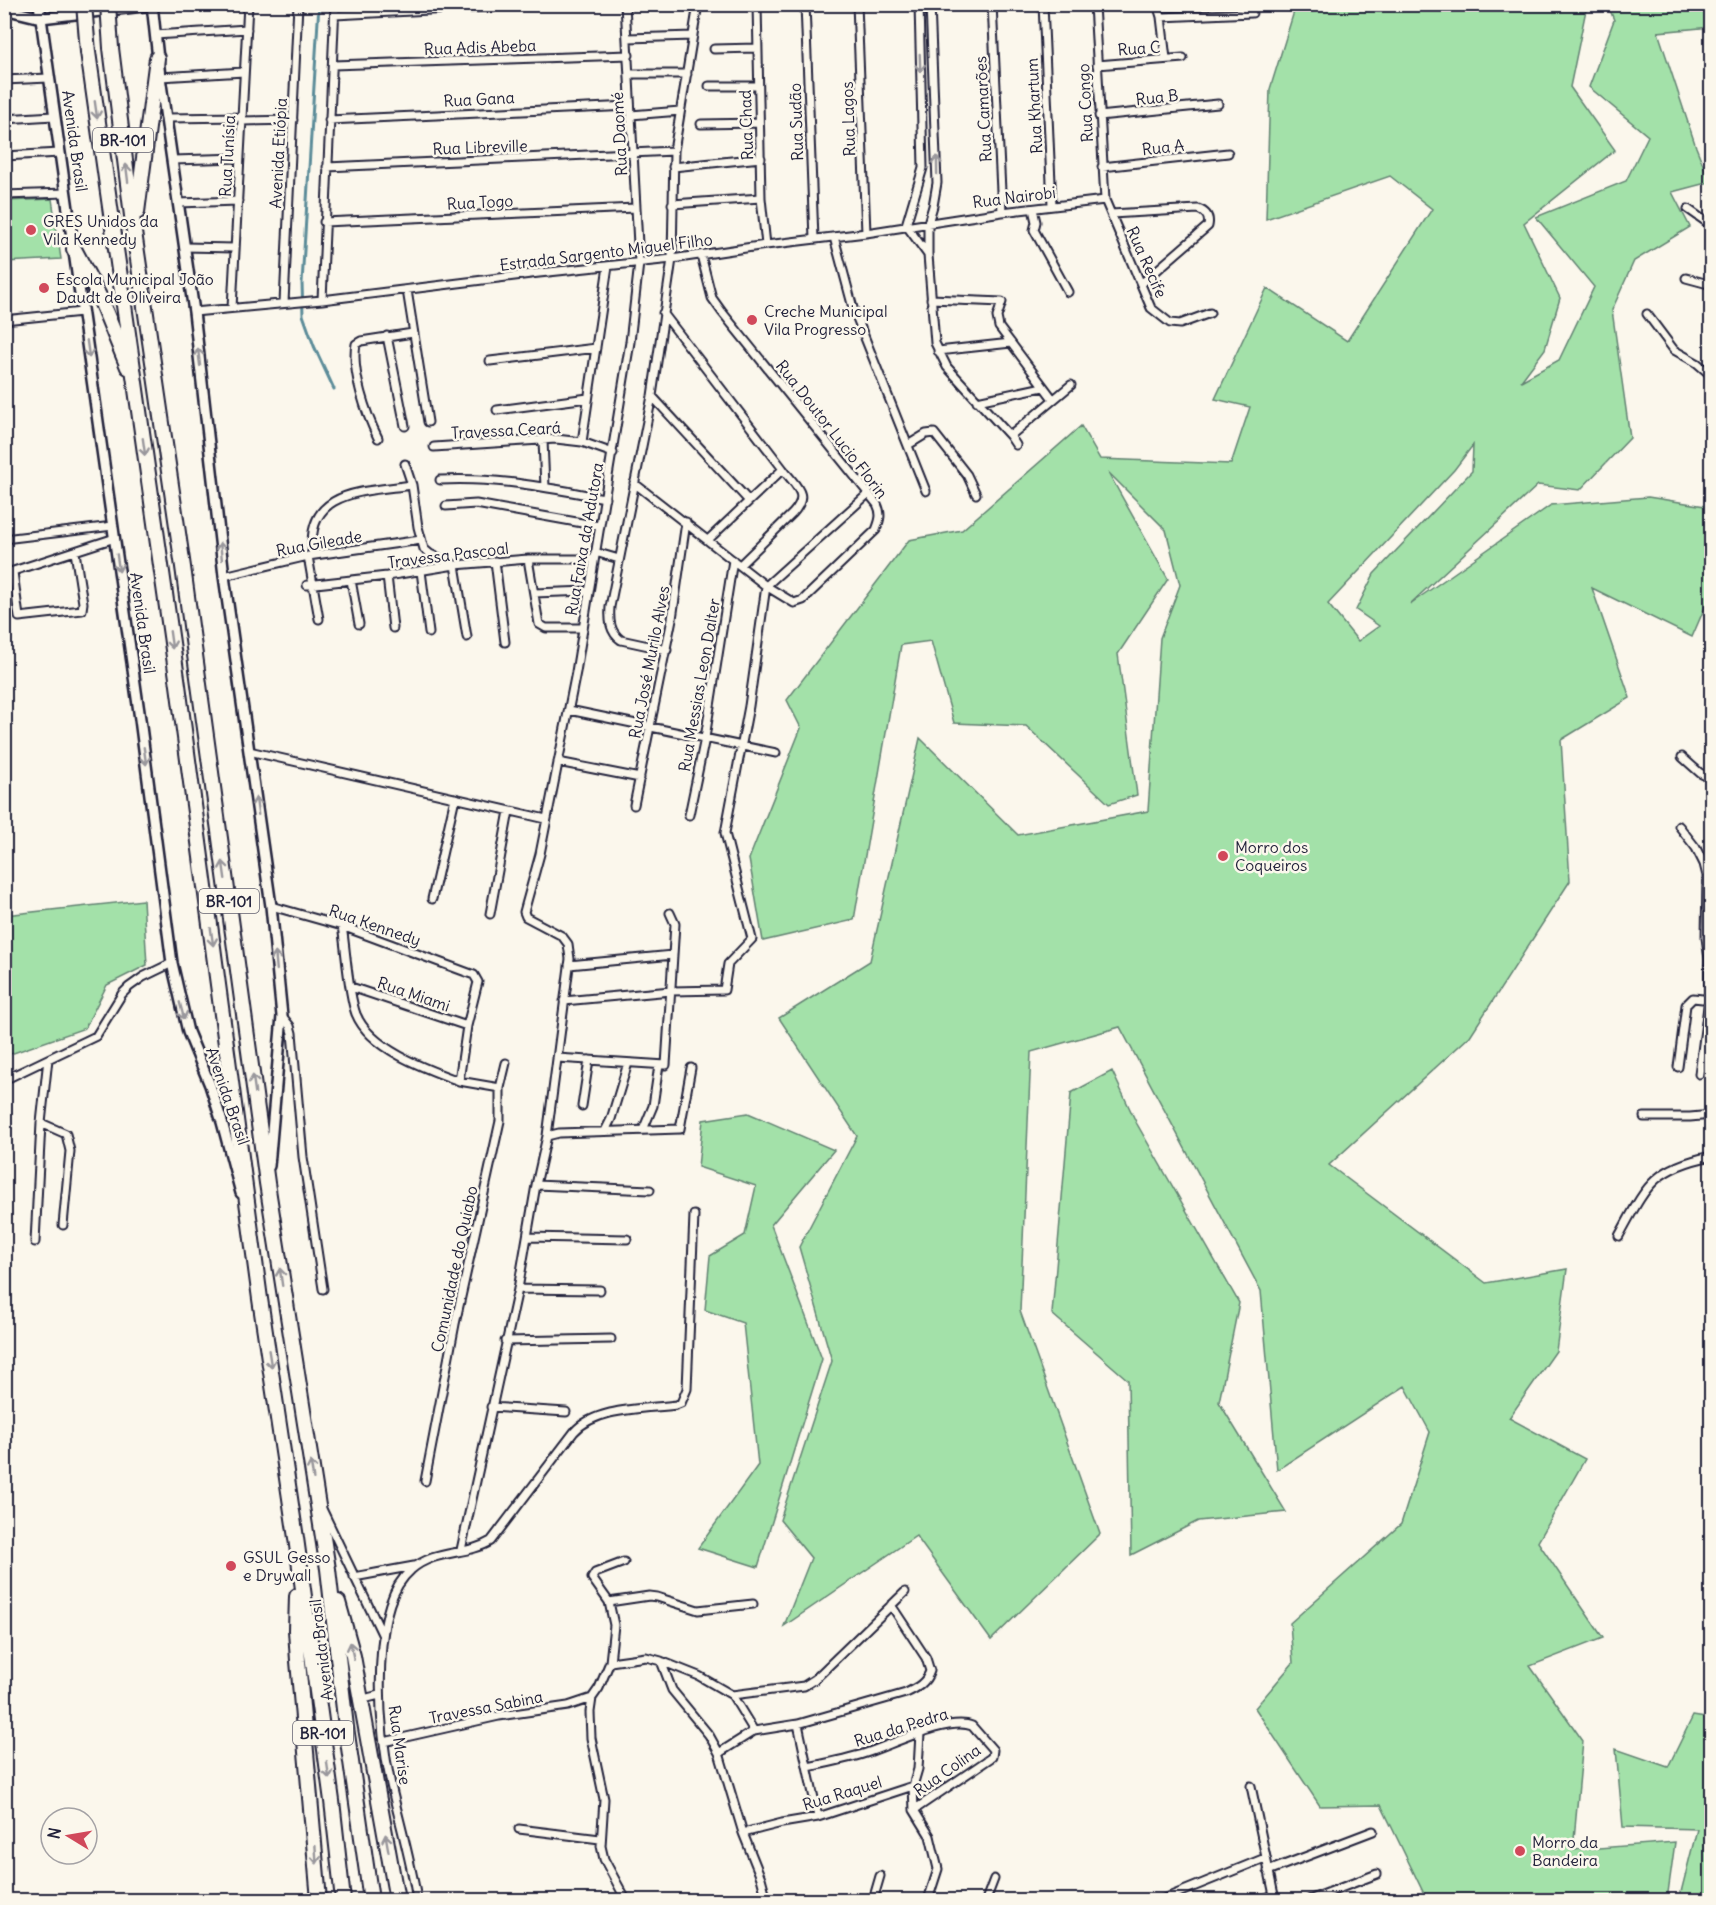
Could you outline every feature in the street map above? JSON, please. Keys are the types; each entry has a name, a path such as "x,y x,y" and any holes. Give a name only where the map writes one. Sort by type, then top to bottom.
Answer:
{"highway":[{"name":"Avenida Brasil","path":"84,4 88,52 332,1801 343,1900"},
{"name":"Avenida Brasil","path":"108,4 111,48 134,231 183,567 267,1183 328,1569 346,1726 371,1900"},
{"path":"134,231 157,58"},
{"path":"74,249 99,296 136,389"},
{"path":"299,1566 296,1630 319,1900"},
{"path":"328,1569 348,1635 397,1900"}],"street":[{"name":"Avenida Brasil","path":"39,4 115,538 172,963 188,1032 210,1085 222,1122 252,1236"},
{"name":"Rua Tunísia","path":"232,308 248,4"},
{"name":"Avenida Etiópia","path":"284,303 298,4"},
{"path":"322,300 335,4"},
{"path":"335,15 543,4"},
{"name":"Rua Daomé","path":"625,4 639,263"},
{"path":"667,650 621,640 611,628 610,608 652,396 672,259 674,150 698,4"},
{"name":"Rua Chad","path":"757,4 761,198 766,245"},
{"name":"Rua Sudão","path":"805,4 814,239"},
{"name":"Rua Lagos","path":"857,4 866,233"},
{"path":"919,4 923,168 906,225 928,255"},
{"path":"930,4 937,183 928,223 928,255 938,351 947,367 1016,445"},
{"name":"Rua Camarões","path":"992,4 1002,212"},
{"name":"Rua Khartum","path":"1043,4 1052,206"},
{"name":"Rua Congo","path":"1094,4 1105,200"},
{"path":"1157,4 1161,17 1166,59"},
{"name":"Avenida Brasil","path":"152,5 157,58 194,312 224,576 271,906 282,1016 267,1183"},
{"path":"4,9 41,18 152,5"},
{"path":"1161,17 1252,13"},
{"path":"155,35 247,29"},
{"path":"628,38 693,36"},
{"path":"714,49 757,48"},
{"name":"Rua Adis Abeba","path":"333,65 628,55"},
{"name":"Rua C","path":"1097,65 1183,58"},
{"path":"160,77 244,72"},
{"path":"630,74 687,74"},
{"path":"4,80 49,78"},
{"path":"709,86 758,86"},
{"name":"Rua B","path":"1099,116 1218,104"},
{"name":"Rua Gana","path":"329,120 630,106"},
{"path":"631,115 680,111"},
{"path":"4,119 54,116"},
{"path":"167,118 293,120"},
{"path":"701,124 759,123"},
{"name":"Rua Libreville","path":"327,167 634,154 674,150"},
{"path":"4,156 60,153"},
{"name":"Rua A","path":"1102,167 1228,153"},
{"path":"173,160 240,158"},
{"path":"673,166 761,158"},
{"path":"4,195 66,193"},
{"path":"672,204 761,198"},
{"name":"Rua Nairobi","path":"928,223 1105,200"},
{"name":"Rua Recife","path":"1105,200 1152,308 1170,323 1180,324 1210,313"},
{"path":"178,203 238,201"},
{"name":"Rua Togo","path":"324,222 636,208"},
{"path":"1033,209 1036,222 1034,230 1068,292"},
{"path":"1111,214 1198,209 1204,211 1208,217 1208,226 1142,284"},
{"path":"1688,209 1712,226"},
{"name":"Estrada Sargento Miguel Filho","path":"284,303 672,259 928,223"},
{"path":"834,237 853,308 926,491"},
{"path":"184,247 236,248"},
{"name":"Rua Doutor Lucio Florin","path":"701,255 712,298 869,493 880,513 876,531 803,600 794,603 766,586"},
{"name":"Rua Faixa da Adutora","path":"569,965 568,944 562,936 526,917 524,912 537,870 569,710 613,453 639,263"},
{"path":"582,442 608,266"},
{"path":"1686,278 1712,285"},
{"path":"406,290 428,422"},
{"path":"932,299 1002,302 997,322 1053,399"},
{"path":"194,312 284,303"},
{"path":"4,320 82,312"},
{"path":"663,313 783,469 802,498 801,504 793,513 740,565"},
{"path":"1647,314 1674,350 1697,363 1712,376"},
{"path":"378,438 370,422 362,394 356,344 361,341 413,333"},
{"path":"387,336 405,426"},
{"path":"938,351 1011,343"},
{"path":"490,361 596,348"},
{"path":"1010,436 1071,385"},
{"path":"977,401 1043,387"},
{"path":"652,396 749,501"},
{"path":"497,410 588,398"},
{"path":"908,446 926,434 934,433 967,475 976,494"},
{"path":"543,440 545,487"},
{"name":"Travessa Ceará","path":"434,447 562,440 582,442 613,453"},
{"path":"405,464 424,549 455,565 467,637"},
{"path":"709,539 783,469"},
{"path":"440,480 490,479 605,498"},
{"path":"634,483 709,539 766,586"},
{"path":"319,619 310,585 311,539 318,516 332,503 350,494 411,485"},
{"path":"564,1001 670,991 724,990 728,964 752,939 724,833 755,668 766,586 869,493"},
{"path":"446,506 476,504 599,526"},
{"name":"Rua José Murilo Alves","path":"634,805 667,650 686,522"},
{"path":"4,539 113,526"},
{"path":"4,574 115,538"},
{"name":"Rua Gileade","path":"224,576 311,556 421,540"},
{"path":"13,572 19,617 80,610 83,609 83,603 75,552"},
{"name":"Travessa Pascoal","path":"310,585 495,561 594,555 619,560"},
{"path":"528,559 539,624 546,628 582,628"},
{"name":"Rua Messias Leon Dalter","path":"689,815 705,738 733,560"},
{"path":"495,561 505,642"},
{"path":"421,571 429,633"},
{"path":"387,576 393,628"},
{"path":"351,580 359,624"},
{"path":"534,593 588,591"},
{"path":"569,710 776,753"},
{"path":"249,751 546,819"},
{"path":"1682,757 1700,773 1712,779"},
{"path":"558,762 640,778"},
{"path":"432,898 455,798"},
{"path":"490,914 509,811"},
{"path":"1680,826 1696,848 1707,876 1706,938 1710,1000 1699,1074"},
{"name":"Rua Kennedy","path":"271,906 342,926 470,972 478,982 467,1026"},
{"path":"557,1059 666,1065 675,924 670,913"},
{"path":"342,926 356,1012 364,1027 374,1037 418,1066 459,1081 501,1088"},
{"path":"461,1550 518,1289 547,1136 569,965 673,955"},
{"path":"4,1080 96,1036 122,994 129,987 143,977 172,963"},
{"name":"Rua Miami","path":"351,987 467,1026"},
{"path":"1678,1067 1684,1011 1689,1000 1697,997 1710,1000"},
{"path":"282,1016 290,1026 292,1033 303,1157 323,1289"},
{"path":"459,1081 467,1026"},
{"path":"34,1242 41,1123 48,1059"},
{"path":"582,1106 589,1060"},
{"name":"Comunidade do Quiabo","path":"425,1481 455,1324 500,1121 501,1088 506,1063"},
{"path":"605,1131 611,1119 628,1063"},
{"path":"643,1130 653,1106 659,1065"},
{"path":"547,1136 559,1133 680,1129 691,1068"},
{"path":"1644,1117 1690,1117 1712,1114"},
{"path":"41,1123 60,1130 66,1134 69,1141 63,1224"},
{"path":"1619,1236 1642,1194 1653,1180 1668,1170 1696,1159 1712,1156"},
{"path":"536,1185 650,1190"},
{"path":"354,1577 415,1566 427,1559 485,1544 491,1540 580,1425 606,1414 681,1403 687,1389 694,1215"},
{"path":"528,1237 627,1239"},
{"path":"518,1289 600,1290"},
{"path":"505,1341 611,1339"},
{"path":"491,1407 566,1412"},
{"path":"317,1497 383,1636"},
{"path":"624,1562 593,1576 592,1581 609,1602 614,1625 610,1662 592,1698 590,1732 604,1799 600,1839 604,1859 626,1900"},
{"name":"Rua Marise","path":"415,1566 394,1592 383,1636 379,1695 391,1785 411,1861 417,1900"},
{"path":"732,1695 804,1686 815,1680 905,1593"},
{"path":"609,1602 657,1597 698,1610 753,1604"},
{"path":"719,1753 754,1731 798,1724 906,1693 925,1682 930,1671 926,1658 891,1605"},
{"path":"610,1662 639,1657 661,1661 699,1676 732,1695 754,1731"},
{"path":"661,1661 672,1690 709,1735 719,1753 743,1833 767,1900"},
{"path":"360,1700 379,1695"},
{"name":"Travessa Sabina","path":"384,1742 499,1716 568,1706 592,1698"},
{"path":"798,1724 818,1817"},
{"name":"Rua da Pedra","path":"808,1767 862,1754 920,1733 958,1724 967,1724 978,1731 993,1750"},
{"path":"920,1733 918,1768 913,1786 914,1810 930,1836 938,1869 928,1900"},
{"name":"Rua Colina","path":"914,1810 992,1757 993,1750"},
{"name":"Rua Raquel","path":"743,1833 782,1822 818,1817 913,1786"},
{"path":"1251,1786 1274,1898 1261,1900"},
{"path":"519,1829 600,1839"},
{"path":"1268,1871 1373,1831"},
{"path":"1161,1900 1265,1858"},
{"path":"1309,1900 1377,1874"},
{"path":"873,1900 880,1876"},
{"path":"986,1900 993,1879"}],"green space":[{"path":"707,5 753,5 753,9 706,9"},
{"path":"1296,5 1587,5 1570,87 1615,150 1524,223 1560,298 1545,349 1521,381 1559,360 1594,287 1536,217 1626,181 1648,136 1589,87 1614,20 1608,5 1711,5 1711,27 1658,32 1710,182 1672,192 1690,227 1634,261 1612,310 1630,438 1580,490 1538,485 1410,604 1551,505 1648,497 1711,507 1711,593 1692,637 1592,588 1630,698 1561,740 1570,881 1470,1036 1329,1165 1486,1283 1567,1269 1556,1351 1509,1418 1585,1459 1538,1542 1603,1638 1530,1666 1583,1741 1573,1850 1675,1842 1667,1900 1427,1900 1381,1805 1320,1806 1255,1708 1293,1663 1290,1623 1401,1524 1430,1432 1405,1386 1277,1470 1261,1291 1120,1027 1031,1052 1020,1311 1100,1534 991,1640 916,1536 784,1626 811,1558 780,1520 832,1361 799,1247 857,1136 779,1018 870,961 920,738 1018,835 1148,811 1160,638 1180,585 1166,530 1108,472 1168,579 1118,654 1137,795 1109,804 1026,726 954,723 931,641 901,645 854,920 763,941 749,859 801,728 787,700 909,540 962,530 1081,426 1100,459 1231,464 1250,407 1215,399 1267,288 1347,341 1432,209 1390,176 1266,219 1270,89","holes":["1473,445 1472,471 1374,574 1356,610 1379,626 1358,641 1328,604 1454,470"]},
{"name":"GRES Unidos da Vila Kennedy","path":"52,199 61,259 5,262 5,201"},
{"path":"143,900 147,965 107,985 85,1028 5,1056 5,915"},
{"path":"1112,1071 1137,1124 1239,1303 1219,1402 1286,1512 1198,1521 1131,1555 1128,1380 1052,1314 1071,1093"},
{"path":"748,1113 834,1150 771,1225 822,1359 758,1567 698,1548 758,1465 743,1323 705,1310 710,1256 745,1235 756,1186 698,1167 703,1120"},
{"path":"1693,1716 1711,1719 1711,1900 1679,1900 1697,1829 1623,1827 1616,1749 1668,1767"}],"waterway":[{"path":"319,4 302,283 303,315 314,346 334,389"}],"place":[{"name":"GRES Unidos da Vila Kennedy","path":"31,230"},
{"name":"Escola Municipal João Daudt de Oliveira","path":"44,288"},
{"name":"Creche Municipal Vila Progresso","path":"752,320"},
{"name":"Morro dos Coqueiros","path":"1223,856"},
{"name":"GSUL Gesso e Drywall","path":"231,1566"},
{"name":"Morro da Bandeira","path":"1520,1851"}]}
